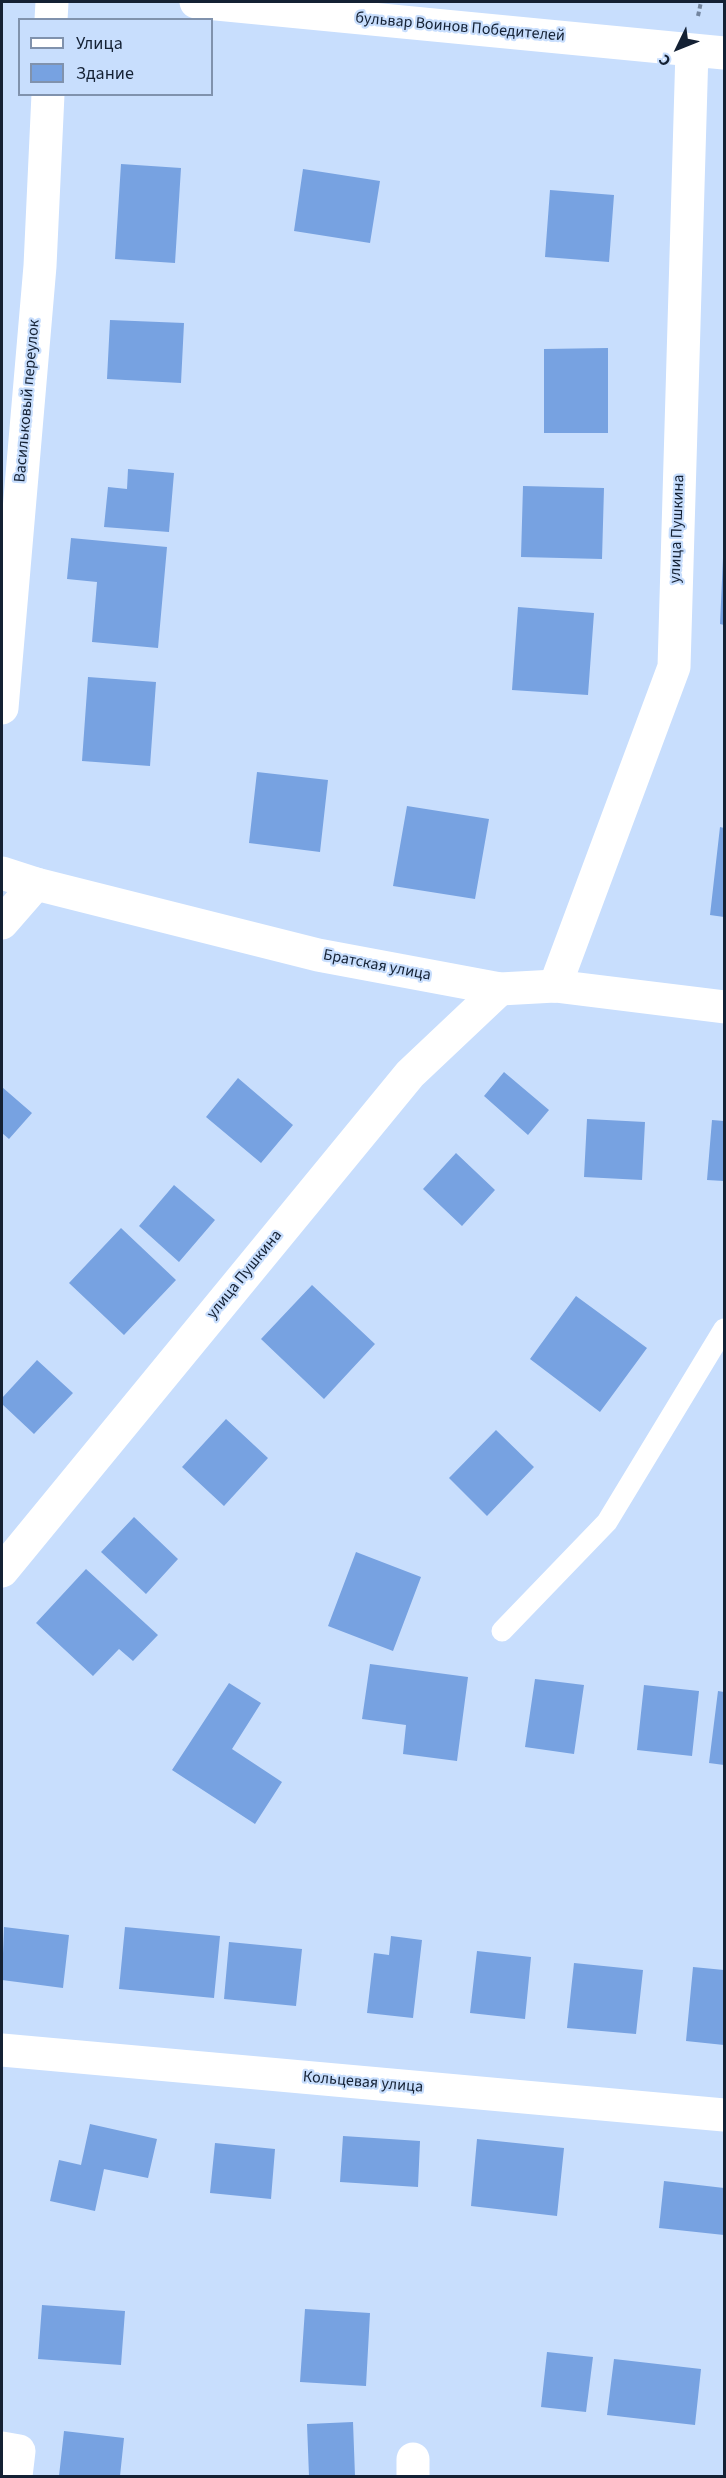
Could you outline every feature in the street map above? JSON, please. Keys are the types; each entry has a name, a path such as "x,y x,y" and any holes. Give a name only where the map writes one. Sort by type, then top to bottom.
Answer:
{"street":[{"path":"51,18 52,2"},
{"name":"бульвар Воинов Победителей","path":"196,2 724,53"},
{"name":"улица Пушкина","path":"555,986 674,667 692,50"},
{"name":"Васильковый переулок","path":"2,708 40,266 48,96"},
{"name":"Братская улица","path":"2,873 36,884 318,955 500,989 555,986 724,1007"},
{"path":"2,923 36,884"},
{"name":"улица Пушкина","path":"2,1571 410,1074 500,989"},
{"name":"Кольцевая улица","path":"2,2050 724,2115"},
{"path":"2,2448 19,2451 16,2476"}],"lane":[{"path":"502,1631 607,1522 724,1329"}],"building":[{"path":"121,164 181,168 175,263 115,259"},
{"path":"303,169 380,181 370,243 294,231"},
{"path":"550,190 614,195 609,262 545,257"},
{"path":"110,320 184,323 181,383 107,379"},
{"path":"608,348 608,433 544,433 544,349"},
{"path":"128,469 174,473 169,532 104,527 108,487 127,489"},
{"path":"523,486 604,488 602,559 521,557"},
{"path":"71,538 167,547 158,648 92,642 97,582 67,579"},
{"path":"724,558 724,625 720,624"},
{"path":"518,607 594,613 588,695 512,690"},
{"path":"88,677 156,682 150,766 82,761"},
{"path":"257,772 328,780 320,852 249,843"},
{"path":"407,806 489,819 475,899 393,886"},
{"path":"720,827 724,828 724,917 710,915"},
{"path":"504,1072 549,1110 528,1135 484,1096"},
{"path":"238,1078 293,1125 261,1163 206,1117"},
{"path":"2,1087 32,1113 9,1139 2,1133"},
{"path":"587,1119 645,1122 642,1180 584,1177"},
{"path":"712,1120 724,1121 724,1181 707,1180"},
{"path":"456,1153 495,1190 462,1226 423,1189"},
{"path":"174,1185 215,1220 179,1262 139,1226"},
{"path":"121,1228 176,1280 124,1335 69,1283"},
{"path":"312,1285 375,1344 324,1399 261,1339"},
{"path":"576,1296 647,1348 600,1412 530,1359"},
{"path":"37,1360 73,1393 34,1434 2,1404 2,1398"},
{"path":"226,1419 268,1458 224,1506 182,1467"},
{"path":"496,1430 534,1467 487,1516 449,1478"},
{"path":"134,1517 178,1559 146,1594 101,1552"},
{"path":"356,1552 421,1577 393,1651 328,1626"},
{"path":"86,1569 158,1635 133,1661 119,1649 93,1676 36,1623"},
{"path":"370,1664 468,1677 457,1761 403,1754 406,1725 362,1719"},
{"path":"535,1679 584,1685 574,1754 525,1747"},
{"path":"229,1683 261,1703 232,1749 282,1782 255,1824 172,1770"},
{"path":"644,1685 699,1691 692,1756 637,1750"},
{"path":"718,1691 724,1692 724,1765 709,1763"},
{"path":"4,1927 69,1935 63,1988 2,1980"},
{"path":"125,1927 220,1936 214,1998 119,1989"},
{"path":"391,1936 422,1940 413,2018 367,2013 374,1953 389,1955"},
{"path":"229,1942 302,1949 296,2006 224,1999"},
{"path":"477,1951 531,1957 525,2019 470,2013"},
{"path":"574,1963 643,1970 636,2034 567,2028"},
{"path":"693,1967 724,1970 724,2045 686,2041"},
{"path":"90,2124 157,2139 148,2178 104,2169 95,2211 50,2201 59,2160 81,2165"},
{"path":"343,2136 420,2141 418,2187 340,2182"},
{"path":"477,2139 564,2148 557,2216 471,2206"},
{"path":"215,2143 275,2149 271,2199 210,2193"},
{"path":"664,2181 724,2188 724,2235 659,2228"},
{"path":"42,2305 125,2311 121,2365 38,2359"},
{"path":"305,2309 370,2313 366,2386 300,2382"},
{"path":"547,2352 593,2357 586,2412 541,2407"},
{"path":"614,2359 701,2369 695,2425 607,2415"},
{"path":"353,2422 355,2476 309,2476 307,2424"},
{"path":"64,2431 124,2438 120,2476 59,2476"}]}
